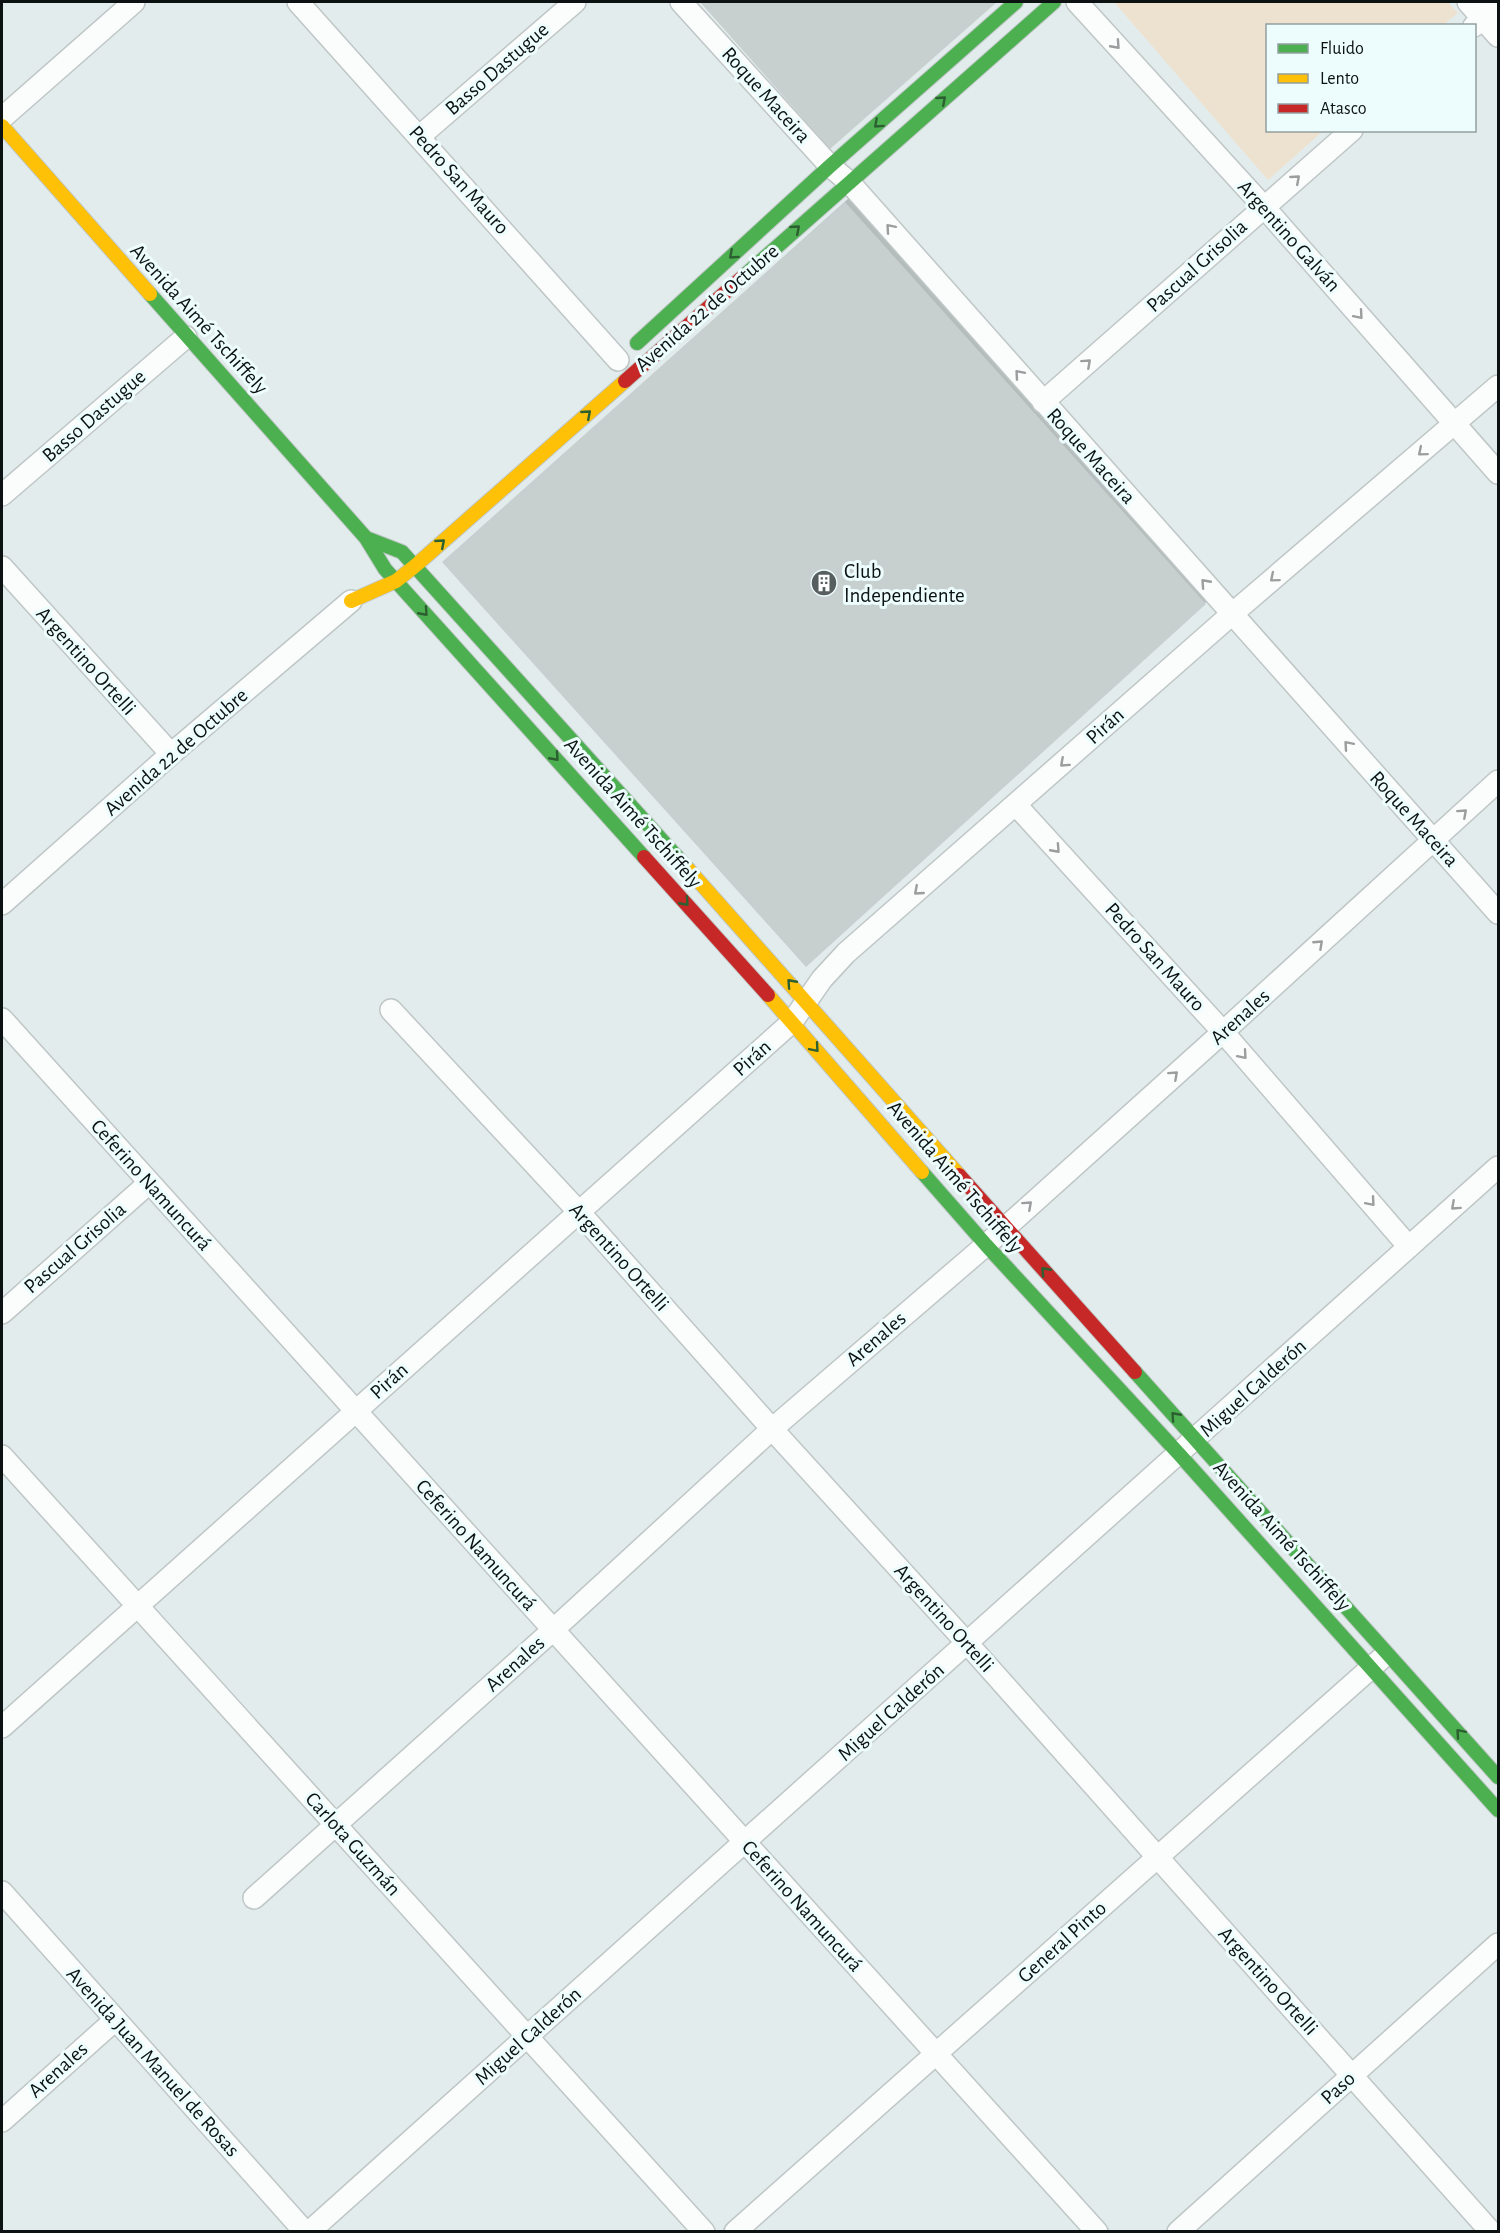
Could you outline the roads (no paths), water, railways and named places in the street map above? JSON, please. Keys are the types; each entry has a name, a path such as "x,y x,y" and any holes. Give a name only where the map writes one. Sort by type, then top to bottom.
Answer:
{"main road":[{"name":"Avenida 22 de Octubre","path":"614,364 830,166 1016,2"},
{"name":"Avenida 22 de Octubre","path":"351,601 396,581 416,566 1054,2"},
{"name":"Avenida Aimé Tschiffely","path":"2,126 186,337 366,538 384,569 792,1022 986,1245 1179,1454 1498,1810"},
{"path":"366,538 406,548"},
{"name":"Avenida 22 de Octubre","path":"351,601 406,548"},
{"name":"Avenida Aimé Tschiffely","path":"406,548 416,566 1498,1777"}],"street":[{"path":"2,118 134,2"},
{"name":"Pedro San Mauro","path":"298,2 420,136 614,364"},
{"name":"Basso Dastugue","path":"420,136 575,2"},
{"name":"Roque Maceira","path":"681,2 830,166 849,182 1498,913"},
{"name":"Argentino Galván","path":"1077,2 1264,207 1498,473"},
{"path":"1468,2 1478,22 1498,36"},
{"path":"1478,22 1498,4"},
{"name":"Pascual Grisolia","path":"1043,402 1350,132"},
{"name":"Basso Dastugue","path":"2,495 186,337"},
{"name":"Pirán","path":"2,1727 792,1022 806,1000 846,953 1232,614 1498,386"},
{"name":"Argentino Ortelli","path":"2,567 171,754"},
{"name":"Avenida 22 de Octubre","path":"2,904 171,754 351,601"},
{"name":"Arenales","path":"254,1898 553,1630 772,1429 986,1245 1004,1226 1223,1032 1498,781"},
{"name":"Pedro San Mauro","path":"1016,805 1223,1032 1409,1247"},
{"name":"Argentino Ortelli","path":"391,1010 579,1212 772,1429 968,1643 1491,2232"},
{"name":"Ceferino Namuncurá","path":"2,1019 1096,2232"},
{"name":"Miguel Calderón","path":"309,2232 1498,1167"},
{"name":"Pascual Grisolia","path":"2,1313 149,1183"},
{"name":"Carlota Guzmán","path":"2,1455 704,2232"},
{"name":"General Pinto","path":"735,2232 1388,1652"},
{"name":"Avenida Juan Manuel de Rosas","path":"2,1892 304,2232"},
{"name":"Paso","path":"1178,2232 1498,1944"},
{"name":"Arenales","path":"2,2121 115,2020"}],"place":[{"name":"Club Independiente","path":"824,583"}]}
